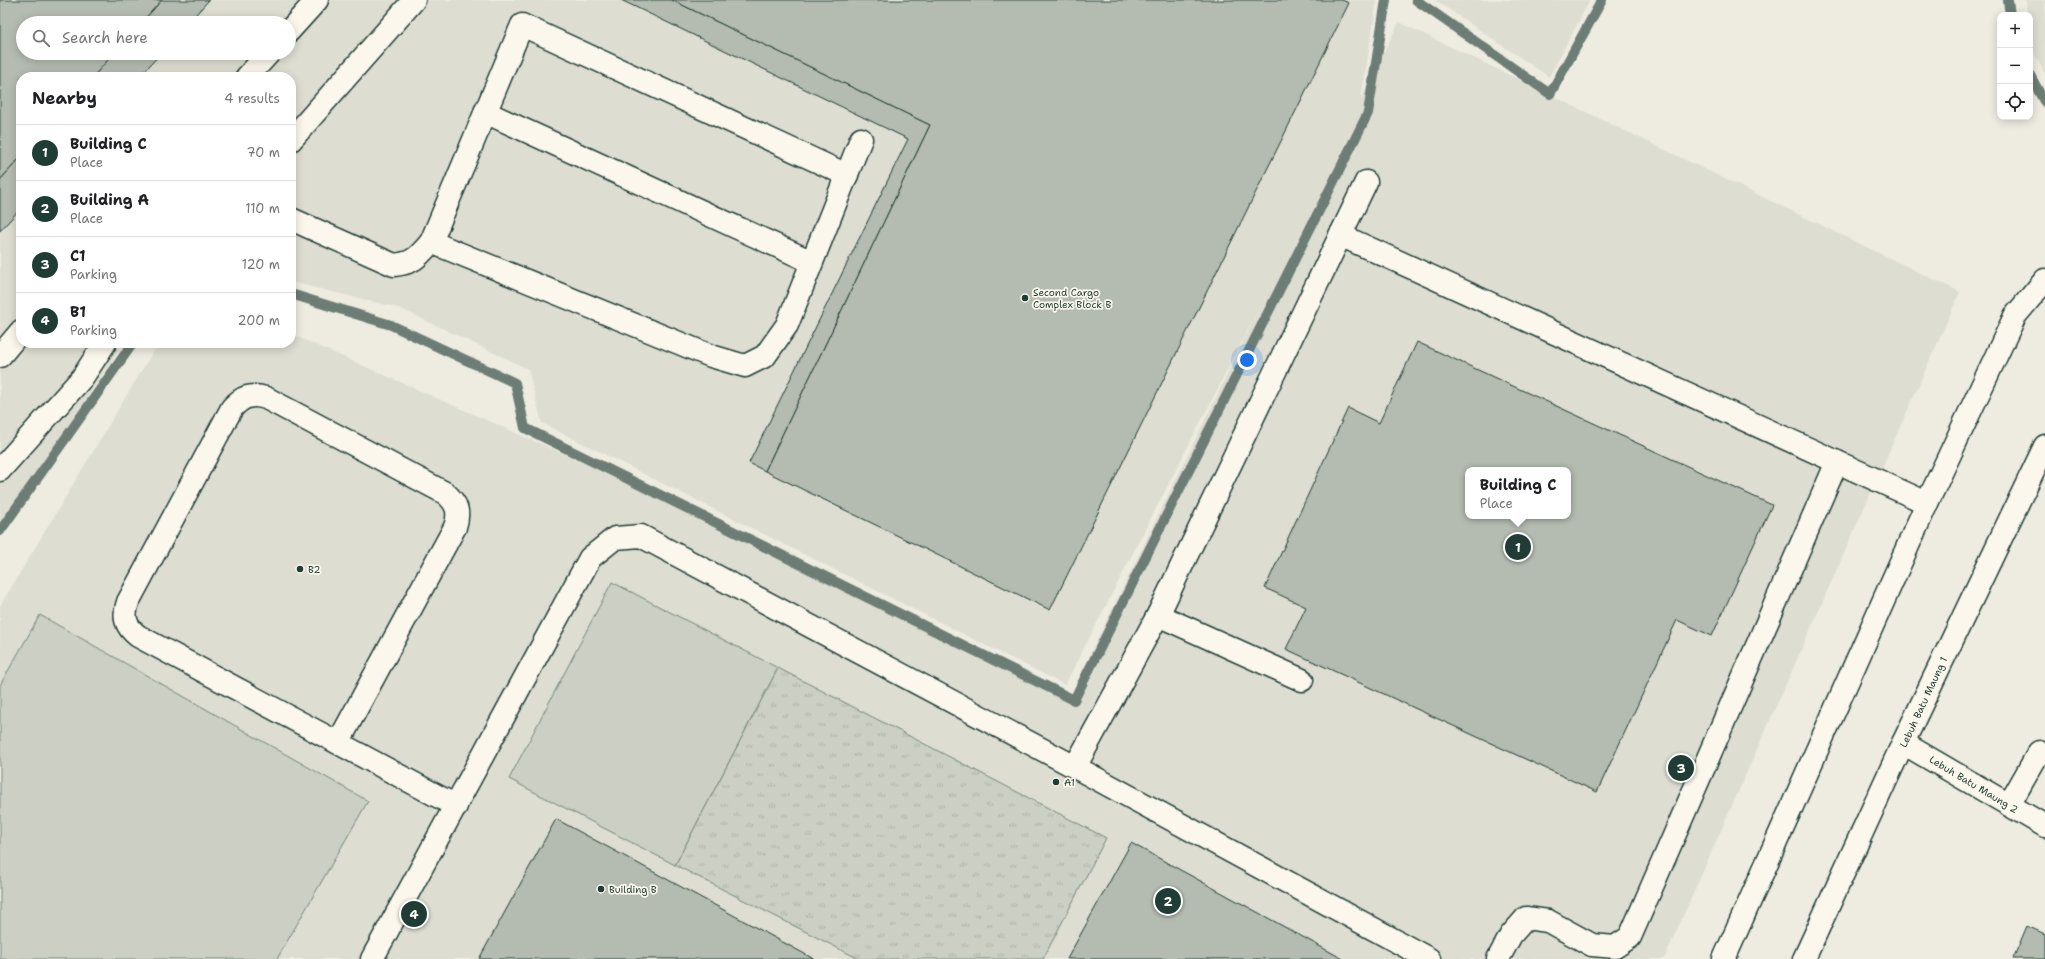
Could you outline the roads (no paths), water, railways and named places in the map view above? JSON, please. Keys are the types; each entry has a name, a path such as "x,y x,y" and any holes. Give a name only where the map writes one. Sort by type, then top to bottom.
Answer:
{"street":[{"path":"296,23 317,0"},
{"path":"296,134 414,0"},
{"path":"296,221 394,265 408,263 419,256 431,242 522,25 847,175"},
{"path":"252,72 263,60"},
{"path":"485,112 812,262"},
{"path":"431,242 711,356 745,366 765,356 787,325 861,139"},
{"path":"1075,767 1158,615 1366,182"},
{"path":"1340,235 1927,503"},
{"path":"1724,959 1927,503 2015,316 2045,280"},
{"path":"0,356 16,337"},
{"path":"0,470 82,378 102,348"},
{"path":"338,743 455,527 458,518 457,508 453,499 445,493 266,398 257,395 247,396 239,401 225,421 128,602 125,612 125,622 130,630 138,636 338,743 456,806"},
{"name":"Lebuh Batu Maung 1","path":"1804,959 1903,743 2045,446"},
{"path":"1498,959 1511,935 1526,918 1548,921 1592,945 1615,947 1630,937 1837,462"},
{"path":"372,959 590,558 614,538 641,536 1075,767 1429,959"},
{"path":"1158,615 1302,680"},
{"name":"Lebuh Batu Maung 2","path":"1903,743 2045,826"},
{"path":"2009,805 2039,752"}],"waterway":[{"path":"296,296 391,325 515,383 525,428 1074,700 1368,113 1386,0"},
{"path":"1416,0 1550,94 1602,0"},
{"path":"2008,0 2010,12"},
{"path":"2033,81 2045,103"},
{"path":"0,531 129,348"}],"place":[{"name":"Second Cargo Complex Block B","path":"1025,298"},
{"name":"Building C","path":"1518,547"},
{"name":"B2","path":"300,569"},
{"name":"C1","path":"1681,768"},
{"name":"A1","path":"1056,782"},
{"name":"Building B","path":"601,889"},
{"name":"Building A","path":"1168,901"},
{"name":"B1","path":"414,914"}]}
